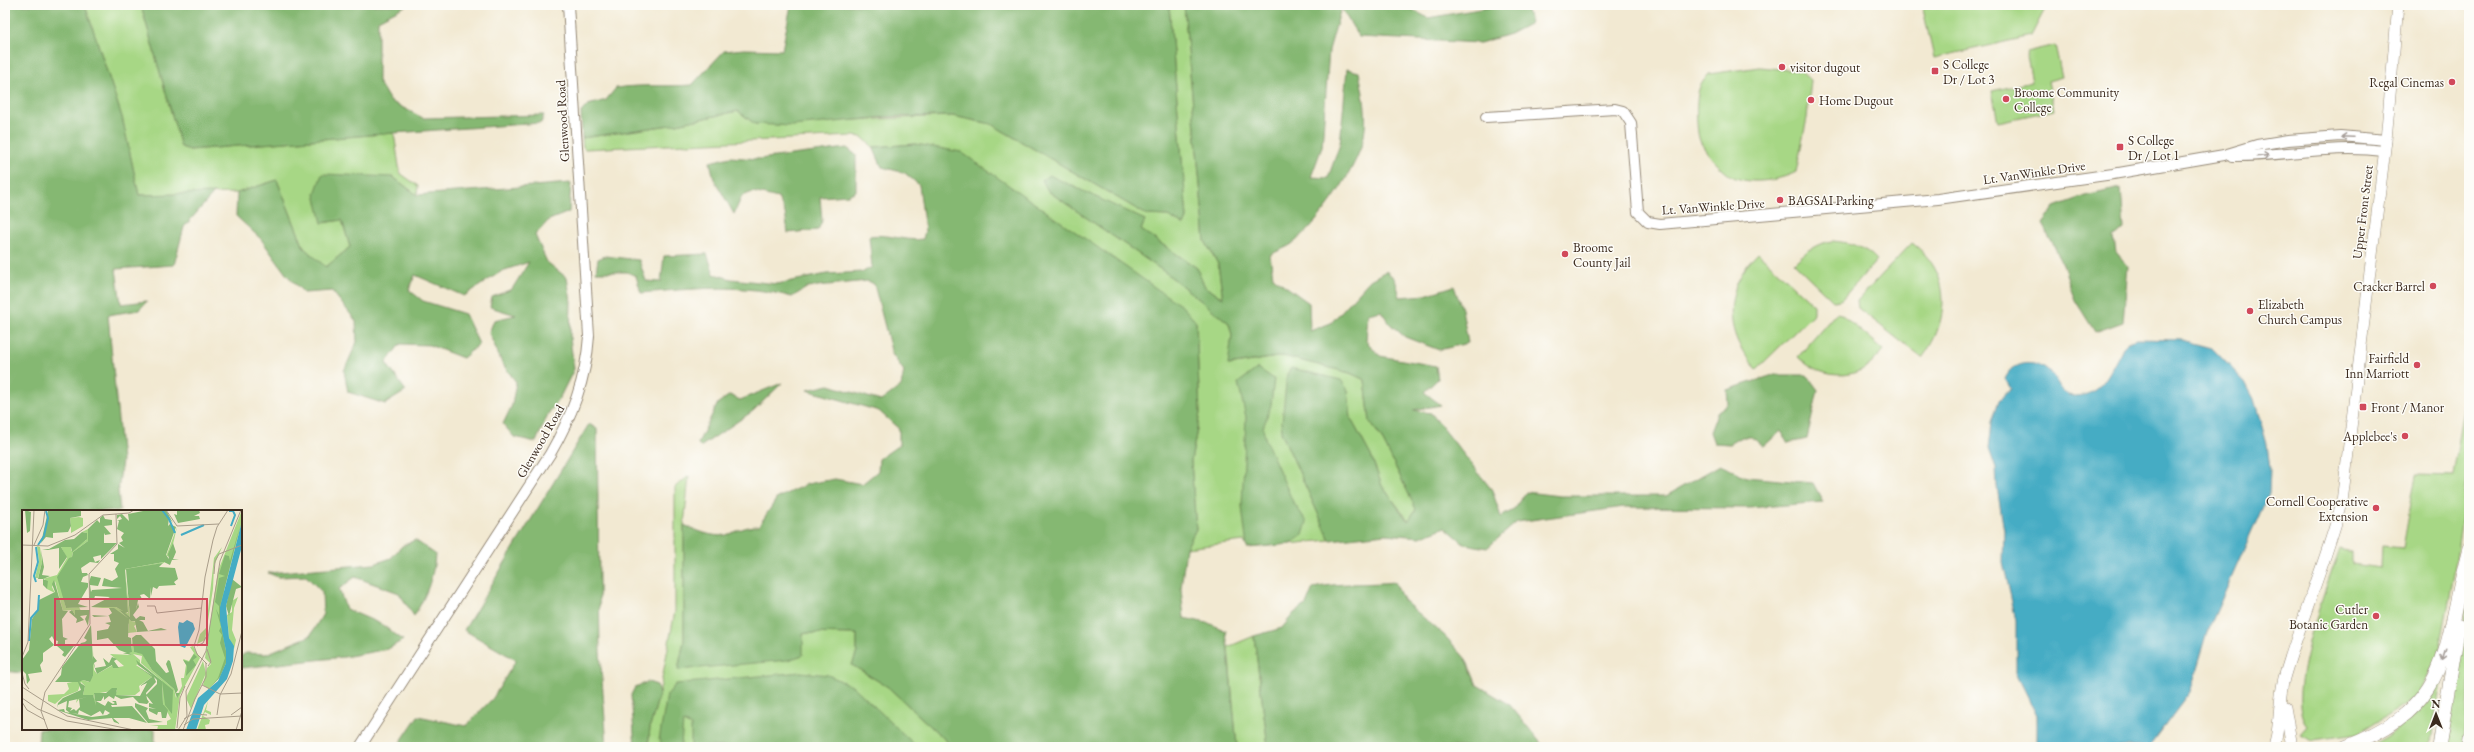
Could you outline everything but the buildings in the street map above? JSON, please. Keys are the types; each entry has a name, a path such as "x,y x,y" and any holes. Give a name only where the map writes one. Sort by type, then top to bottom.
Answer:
{"highway":[{"path":"2345,747 2371,738 2408,714 2431,686 2439,671 2449,637 2469,549"},
{"path":"2439,747 2451,686 2469,557"},
{"path":"2468,747 2469,739"}],"main road":[{"name":"Upper Front Street","path":"2274,747 2279,732 2285,676 2330,544 2342,502 2386,140 2398,5"},
{"name":"Upper Front Street","path":"2282,699 2292,747"}],"street":[{"name":"Glenwood Road","path":"360,747 550,454 566,427 583,380 588,350 588,314 568,5"},
{"name":"Lt. VanWinkle Drive","path":"1486,118 1615,109 1623,111 1631,123 1638,212 1648,222 1660,224 1938,200 2224,155 2257,145 2317,137 2340,136 2386,140"},
{"name":"Lt. VanWinkle Drive","path":"2224,155 2258,156 2328,148 2384,151"}],"green space":[{"path":"5,5 85,5 122,117 139,195 214,193 184,227 174,265 116,269 121,304 147,301 139,310 108,315 122,461 118,491 120,510 22,510 22,673 5,671"},
{"path":"85,5 141,5 181,147 190,150 394,133 400,173 418,186 417,195 393,177 322,223 342,220 350,247 325,268 304,248 277,180 237,193 139,195 122,117"},
{"path":"141,5 407,5 378,20 378,81 390,101 423,118 544,115 541,123 394,133 190,150 181,147"},
{"path":"791,5 1169,5 1187,218 1184,225 1168,216 1147,215 991,124 953,116 887,117 792,126 755,124 738,111 677,124 582,138 581,112 588,105 606,100 616,88 635,86 692,85 724,51 744,49 782,50"},
{"path":"1169,5 1184,5 1205,241 1218,264 1223,298 1205,287 1197,268 1141,230 1145,220 1048,191 1166,273 1229,323 1232,335 1229,365 1283,356 1350,373 1365,380 1370,422 1381,437 1416,509 1409,521 1382,486 1371,456 1351,419 1348,390 1281,432 1330,540 1247,548 1244,541 1186,548 1196,529 1191,461 1200,413 1196,322 916,144 873,147 862,137 852,136 585,149 583,147 582,138 677,124 738,111 755,124 953,116 991,124 1147,215 1168,216 1184,225 1187,218"},
{"path":"1184,5 1404,5 1428,18 1502,5 1525,5 1531,23 1510,34 1480,43 1359,37 1341,8 1329,50 1322,147 1311,177 1328,178 1340,144 1347,69 1359,72 1365,112 1364,136 1354,164 1346,179 1314,223 1292,244 1270,255 1273,277 1309,303 1310,331 1331,323 1370,280 1386,271 1395,279 1400,297 1425,295 1454,286 1462,309 1468,343 1439,350 1405,337 1390,324 1381,311 1368,314 1366,341 1380,356 1436,366 1438,379 1424,392 1441,405 1413,410 1431,413 1492,490 1501,517 1513,510 1526,492 1560,496 1666,496 1720,465 1747,477 1813,483 1823,502 1749,508 1624,507 1517,522 1487,548 1465,544 1445,527 1420,537 1386,534 1330,540 1281,432 1287,374 1291,368 1341,380 1348,390 1351,419 1371,456 1382,486 1408,521 1416,509 1381,437 1370,422 1365,380 1350,373 1283,356 1228,365 1232,335 1229,323 1166,273 1048,191 1042,180 1049,175 1145,220 1141,230 1197,268 1205,287 1223,298 1218,264 1205,241"},
{"path":"1922,5 2044,5 2045,9 2031,36 1934,58"},
{"path":"2055,45 2062,77 2048,81 2054,110 1998,122 1992,91 2032,82 2026,52"},
{"path":"1760,67 1801,71 1811,80 1807,118 1796,172 1771,180 1743,180 1728,174 1716,163 1700,141 1697,122 1698,91 1709,74"},
{"path":"916,144 961,152 1183,307 1196,322 1200,413 1191,461 1196,529 1186,548 1181,589 1184,618 1211,624 1226,631 1237,747 953,747 888,687 852,665 857,652 857,634 803,633 803,655 788,660 678,670 684,641 684,525 710,534 721,536 726,535 745,528 759,526 777,498 807,484 835,479 862,484 878,471 879,459 899,445 899,429 879,411 807,390 829,385 881,401 901,386 904,371 892,354 874,284 868,281 808,287 792,297 754,290 717,288 641,293 636,276 627,272 596,272 598,259 605,256 639,260 646,281 661,282 664,256 707,254 714,274 731,279 777,284 827,274 863,272 872,267 869,236 876,235 916,240 923,239 925,231 919,185 905,173 882,167 873,147"},
{"path":"847,148 856,155 856,191 848,195 820,197 822,221 818,230 788,233 785,213 778,198 753,192 742,196 734,214 714,179 710,162 730,157 759,159"},
{"path":"322,174 393,177 417,195 571,183 569,212 549,220 535,235 547,262 567,278 571,301 570,338 574,369 560,397 548,414 536,442 514,437 503,424 512,405 516,382 502,363 489,333 494,320 516,315 490,307 492,297 512,289 529,262 502,271 464,296 415,275 409,290 423,301 465,314 479,344 463,358 429,345 400,344 386,363 406,391 385,404 348,392 344,371 357,342 356,321 332,291 304,293 286,274 261,239 236,216 237,193 277,180 304,248 326,267 350,247 342,220 322,223 315,194"},
{"path":"2121,188 2124,229 2114,238 2116,252 2128,266 2123,322 2095,332 2075,300 2061,259 2042,224 2055,207 2085,196"},
{"path":"1833,241 1862,248 1877,260 1841,300 1833,301 1794,263 1816,246"},
{"path":"1912,243 1925,255 1935,268 1941,283 1943,298 1942,313 1938,329 1922,358 1858,308 1857,301"},
{"path":"1758,253 1814,305 1814,313 1757,369 1737,341 1731,311 1733,296 1738,281 1746,267"},
{"path":"1836,313 1841,314 1883,350 1870,365 1850,374 1840,375 1822,372 1805,363 1798,357"},
{"path":"1258,368 1274,379 1271,405 1263,428 1266,441 1293,502 1307,522 1303,535 1290,544 1247,548 1242,506 1246,417 1238,383"},
{"path":"1773,375 1807,375 1818,390 1807,439 1788,443 1781,431 1764,446 1751,437 1742,437 1730,444 1714,443 1710,432 1718,411 1728,404 1727,390"},
{"name":"Cutler Botanic Garden","path":"2469,377 2469,466 2454,574 2438,659 2414,699 2358,734 2313,740 2300,734 2307,726 2301,712 2300,691 2310,639 2340,548 2352,551 2352,564 2381,568 2382,546 2403,548 2416,475 2453,476"},
{"path":"782,383 753,411 700,447 698,443 718,403 730,395 740,400"},
{"path":"589,424 597,429 600,652 607,747 397,747 418,716 466,726 493,698 516,660 464,630"},
{"path":"689,476 684,525 684,641 678,670 803,633 857,634 857,652 852,665 888,687 953,747 648,747 650,727 659,695 675,611 675,487"},
{"path":"415,540 435,554 429,586 414,616 399,593 355,577 339,589 346,609 381,624 403,640 388,649 344,657 242,668 242,655 246,653 266,654 310,636 323,614 322,592 306,576 278,577 268,573 374,564 391,558 402,546"},
{"path":"1395,582 1403,600 1445,636 1466,659 1477,685 1509,704 1544,747 1268,747 1254,636 1282,628 1294,613 1306,605 1313,588 1333,585"},
{"path":"2469,593 2469,698 2463,747 2444,747"},
{"path":"1254,636 1268,747 1237,747 1228,647"},
{"path":"801,672 828,675 854,687 917,747 691,747 691,726 683,722 681,745 664,747 659,740 667,695 676,684"},
{"path":"2442,675 2430,747 2365,747 2389,735 2410,718 2428,697"},
{"path":"648,682 657,685 659,695 650,727 648,747 635,747 631,695 635,687"},
{"path":"39,730 155,730 155,747 38,747"}],"water":[{"path":"2137,339 2182,340 2212,348 2245,382 2254,399 2267,444 2270,469 2269,493 2210,626 2190,692 2149,747 2037,747 2037,715 2016,673 2016,620 2003,562 2004,531 1997,487 1996,468 1989,448 1992,422 1999,400 2011,389 2005,379 2013,368 2018,365 2030,364 2042,367 2051,374 2062,391 2066,394 2070,396 2085,395 2092,392 2108,376 2125,344"}],"place":[{"name":"visitor dugout","path":"1782,67"},
{"name":"S College Dr / Lot 3","path":"1935,71"},
{"name":"Regal Cinemas","path":"2452,82"},
{"name":"Broome Community College","path":"2006,99"},
{"name":"Home Dugout","path":"1811,100"},
{"name":"S College Dr / Lot 1","path":"2120,147"},
{"name":"BAGSAI Parking","path":"1780,200"},
{"name":"Broome County Jail","path":"1565,254"},
{"name":"Cracker Barrel","path":"2433,286"},
{"name":"Elizabeth Church Campus","path":"2250,311"},
{"name":"Fairfield Inn Marriott","path":"2417,365"},
{"name":"Front / Manor","path":"2363,407"},
{"name":"Applebee's","path":"2405,436"},
{"name":"Cornell Cooperative Extension","path":"2376,508"},
{"name":"Cutler Botanic Garden","path":"2376,616"}]}
